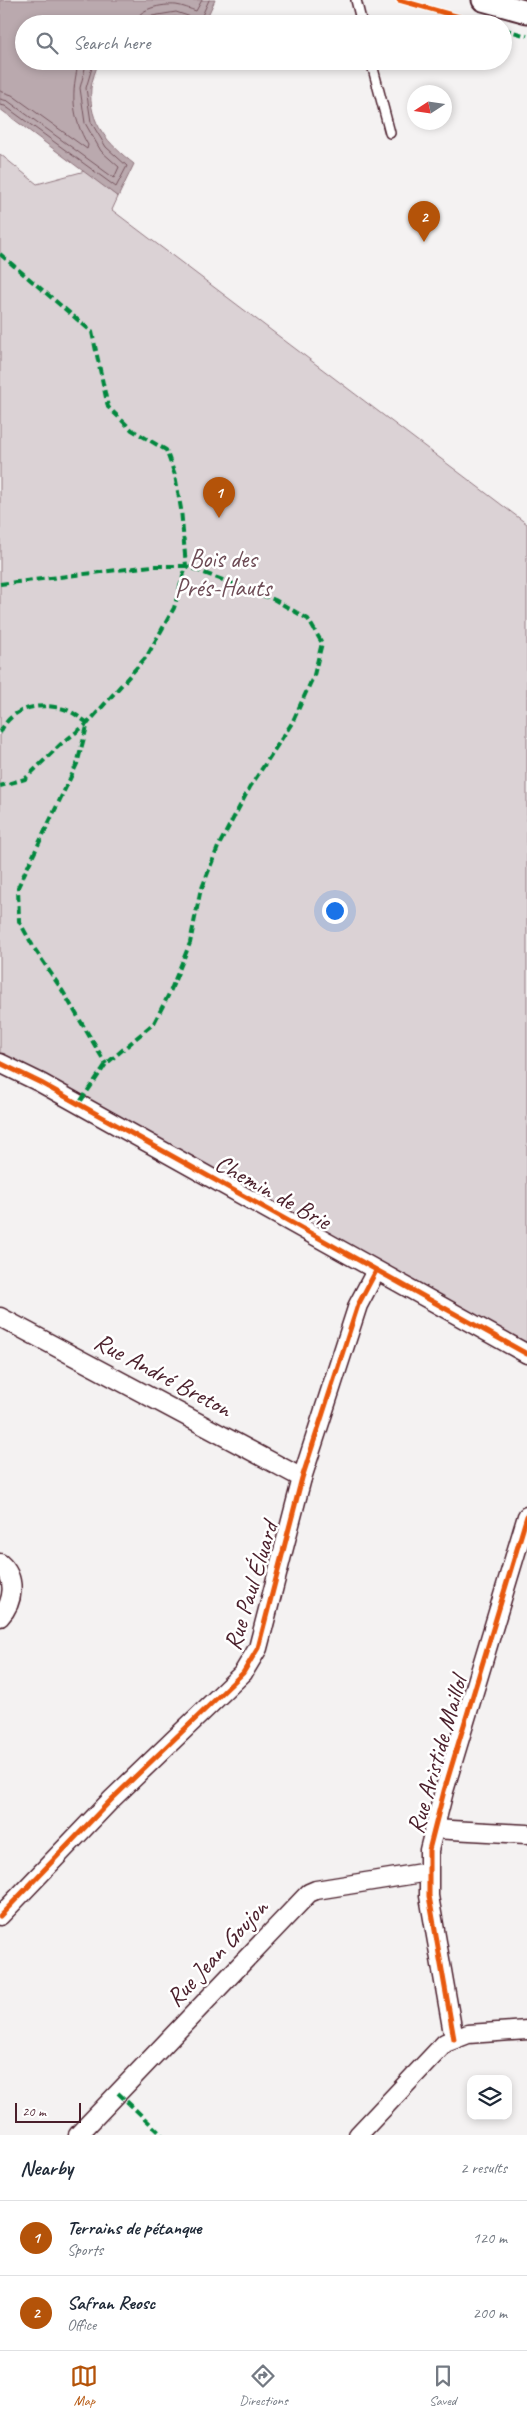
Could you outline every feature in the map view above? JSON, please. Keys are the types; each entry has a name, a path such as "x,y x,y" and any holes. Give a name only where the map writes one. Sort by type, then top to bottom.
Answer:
{"street":[{"path":"483,0 527,12"},
{"name":"Chemin de Brie","path":"0,1063 41,1083 527,1354"},
{"name":"Rue Paul Éluard","path":"0,1916 112,1799 243,1673 258,1648 302,1478 358,1305 376,1271"},
{"name":"Rue André Breton","path":"0,1317 302,1478"},
{"name":"Rue Aristide Maillol","path":"454,2039 429,1896 428,1872 433,1829 527,1516"},
{"path":"0,1563 10,1576 12,1588 11,1600 0,1617"},
{"path":"433,1829 527,1834"},
{"name":"Rue Jean Goujon","path":"78,2135 309,1893 316,1890 428,1872"},
{"path":"358,2135 445,2043 468,2034 527,2030"}],"lane":[{"path":"356,0 360,15"},
{"path":"373,70 390,133"}],"green space":[{"name":"Bois des Prés-Hauts","path":"0,154 37,184 85,171 118,197 112,210 527,524 527,1349 0,1068"}],"water":[{"path":"0,0 215,0 208,15 15,15 15,70 96,70 91,88 91,101 97,123 116,149 134,164 118,197 0,109"}],"marked path":[{"path":"512,32 527,36"},
{"path":"0,254 92,332 108,407 132,430 166,450 175,475 181,509 186,566 275,600 308,619 322,643 314,675 292,723 250,787 218,847 200,893 190,943 170,992 154,1023 106,1064 78,1105"},
{"path":"0,584 152,566 186,566 174,608 147,656 88,723 61,744 25,779 0,786"},
{"path":"0,733 11,717 18,712 36,707 45,706 64,709 88,723 77,764 18,887 19,921 106,1064"},
{"path":"118,2093 162,2135"}],"cycle path":[{"path":"399,0 452,15"},
{"path":"0,1063 41,1083 527,1354"},
{"path":"0,1916 112,1799 243,1673 258,1648 302,1478 358,1305 376,1271"},
{"path":"454,2039 429,1896 429,1850 444,1791 527,1516"}],"place":[{"name":"Safran Reosc","path":"424,242"},
{"name":"Terrains de pétanque","path":"219,518"}]}
